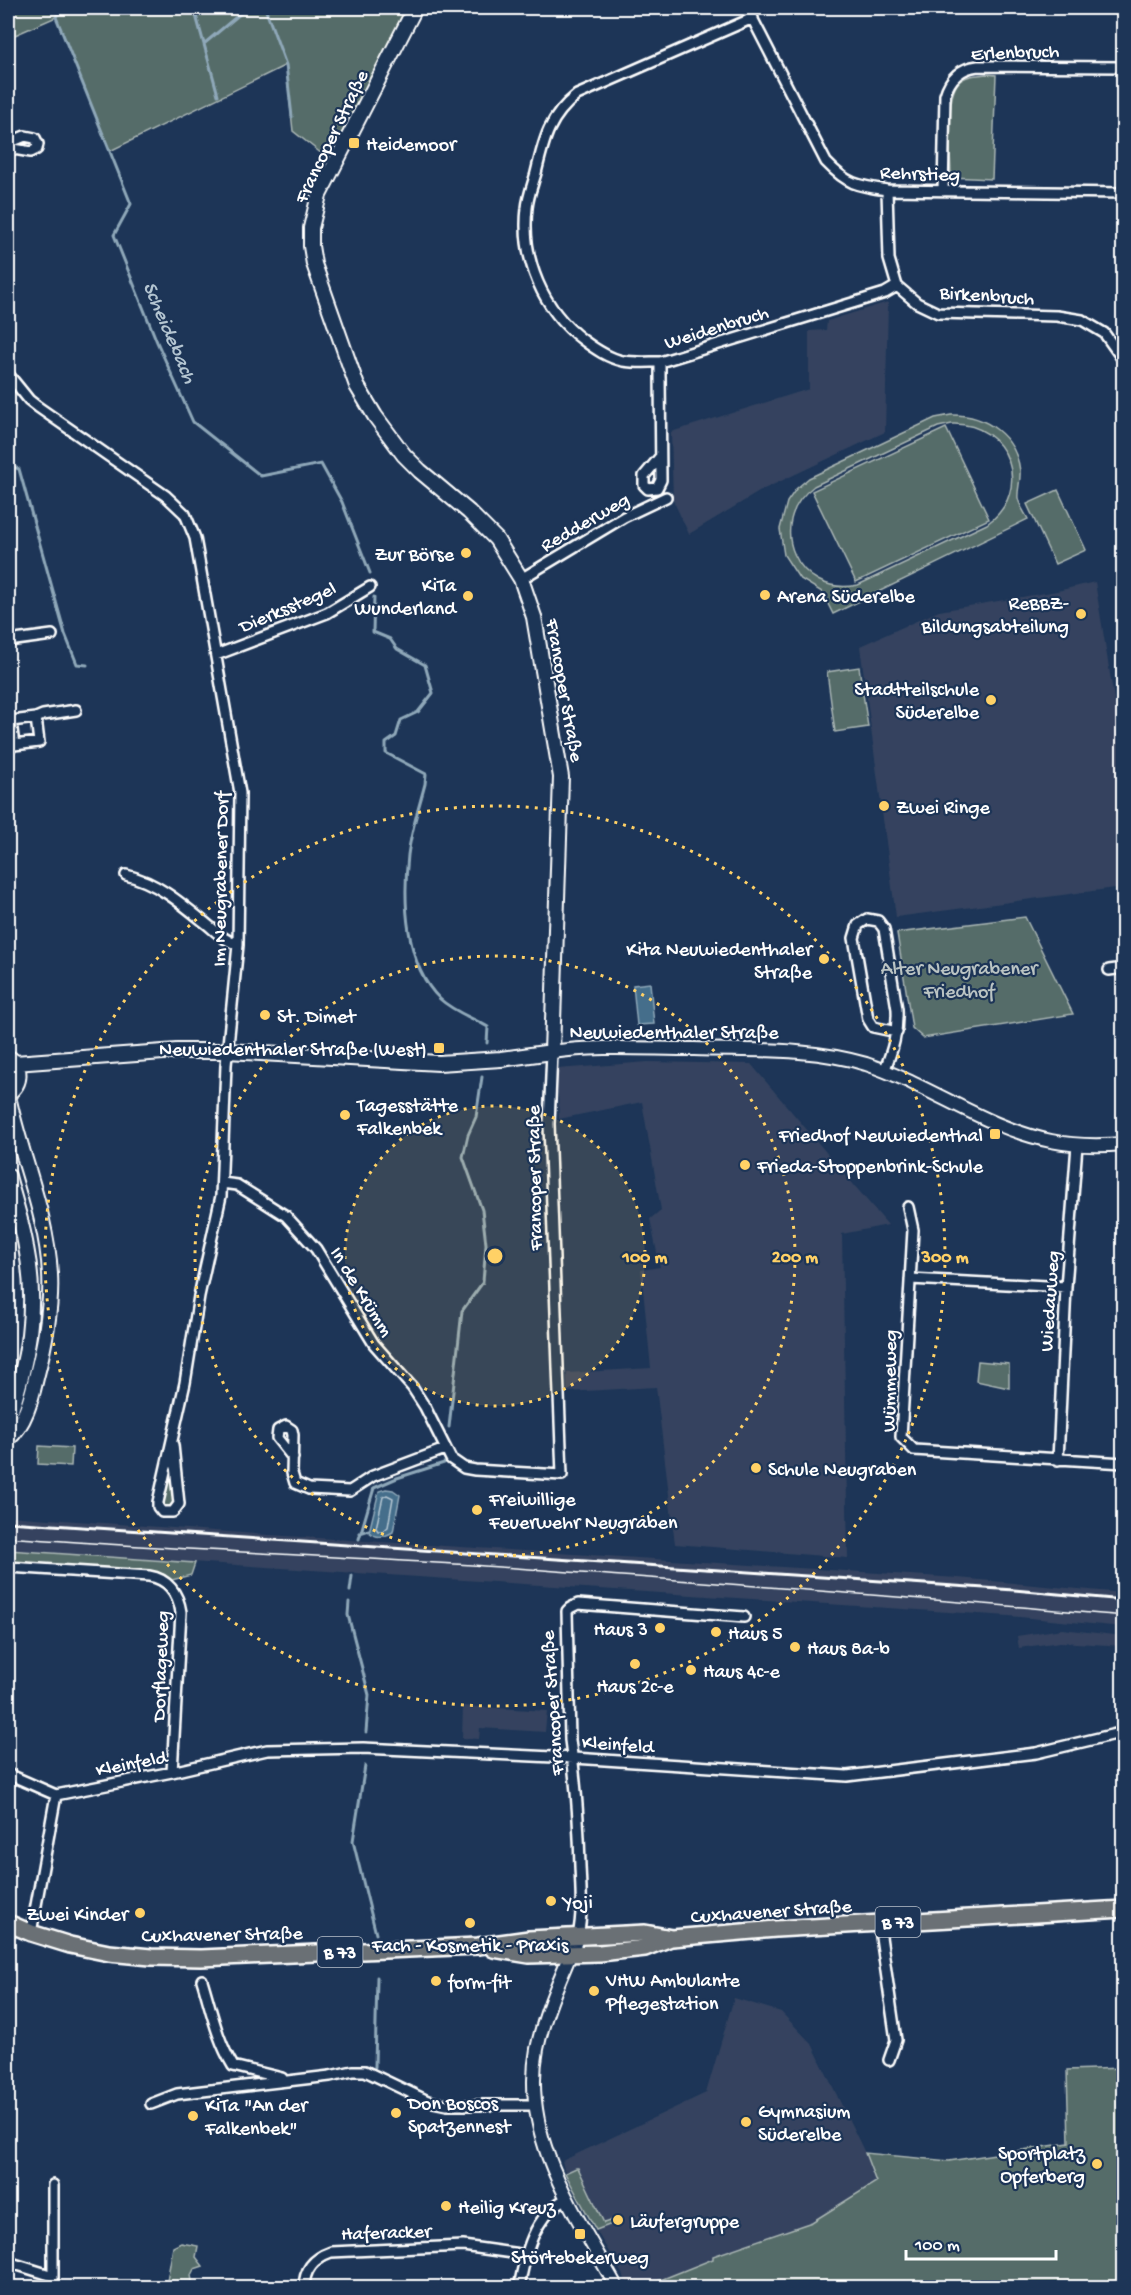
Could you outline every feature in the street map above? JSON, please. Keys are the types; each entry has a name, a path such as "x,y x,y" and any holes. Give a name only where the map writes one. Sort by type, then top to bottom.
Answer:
{"main road":[{"name":"Francoper Straße","path":"415,8 317,201 311,228 312,256 345,357 357,386 375,416 420,471 469,512 496,539 520,579 534,617 541,645 561,777 552,1052"},
{"name":"Neuwiedenthaler Straße","path":"14,1064 177,1051 227,1051 439,1063 501,1059 552,1052"},
{"path":"8,1439 21,1425 34,1390 45,1338 51,1285 43,1226 17,1138 8,1094 16,1085 14,1064"},
{"path":"8,1176 27,1249 31,1295 30,1332 26,1357 8,1419"},
{"name":"Cuxhavener Straße","path":"8,1923 31,1934 92,1949 151,1957 201,1958 478,1946 529,1939 645,1933 672,1938 1124,1909"},
{"name":"Cuxhavener Straße","path":"478,1946 529,1954 570,1954 645,1948 672,1938"}],"street":[{"name":"Rehrstieg","path":"747,8 826,162 842,179 862,187 887,190 1124,194"},
{"name":"Weidenbruch","path":"753,18 577,95 561,108 545,135 527,207 527,232 533,274 551,310 567,328 598,351 623,361 660,362 885,293 897,286"},
{"name":"Erlenbruch","path":"943,191 945,95 958,73 978,66 1124,67"},
{"path":"887,190 889,259 897,286"},
{"name":"Birkenbruch","path":"897,286 917,303 938,313 1057,316 1082,320 1104,333 1124,361"},
{"path":"660,362 660,457"},
{"name":"Im Neugrabener Dorf","path":"8,374 29,400 166,496 184,514 195,538 240,793 238,945 227,1051 222,1184 211,1251 199,1296 185,1383 158,1502 158,1508 165,1513 174,1511 179,1504 173,1437"},
{"name":"Redderweg","path":"520,579 624,517 666,497"},
{"name":"Dierksstegel","path":"216,655 327,613 370,587"},
{"path":"8,638 52,635"},
{"path":"36,718 39,742 14,745 9,721 76,710"},
{"path":"126,875 152,884 205,922 223,940 238,945"},
{"path":"884,1071 894,1048 897,1032 897,1009 884,929 878,921 867,919 858,925 854,939 868,1019 873,1027 897,1032"},
{"path":"1109,970 1124,968"},
{"name":"Neuwiedenthaler Straße","path":"552,1052 576,1048 805,1052 847,1060 884,1071 1015,1131 1049,1141 1077,1145 1124,1144"},
{"name":"Francoper Straße","path":"552,1052 549,1124 562,1474"},
{"name":"Wiedauweg","path":"1058,1460 1066,1287 1077,1145"},
{"name":"In de Krümm","path":"222,1184 237,1185 286,1216 316,1249 374,1344 419,1398 445,1449 455,1463 469,1470 562,1474"},
{"name":"Wümmeweg","path":"908,1207 913,1230 901,1437 914,1450 1124,1464"},
{"path":"910,1279 1066,1287"},
{"path":"292,1458 292,1473 295,1483 299,1486 309,1489 344,1491 356,1488 373,1476 445,1449"},
{"name":"Dorflageweg","path":"8,1568 148,1576 161,1579 170,1586 177,1596 181,1612 172,1772"},
{"name":"Francoper Straße","path":"578,1936 581,1905 574,1758 570,1740 567,1672 566,1621 568,1609 578,1604 744,1617"},
{"name":"Kleinfeld","path":"56,1795 267,1750 363,1748 574,1758 847,1776 1036,1753 1124,1732"},
{"path":"8,1774 56,1795 31,1934"},
{"path":"879,1923 896,2040 889,2060"},
{"path":"578,1936 538,2043 534,2075 535,2105 541,2139 566,2199 616,2288"},
{"path":"202,1980 214,2021 233,2066 288,2079"},
{"path":"151,2104 177,2094 365,2071 428,2101 447,2105 535,2105"},
{"path":"53,2185 53,2288"},
{"path":"519,2288 527,2255 543,2217 553,2206 566,2199"},
{"name":"Haferacker","path":"304,2288 308,2268 317,2259 331,2252 464,2246 527,2255"},
{"path":"8,2262 53,2276"}],"shaded area":[{"path":"888,302 885,432 764,489 689,534 673,500 671,432 809,389 809,331 826,330 827,321"},
{"name":"Stadtteilschule Süderelbe","path":"1095,582 1123,754 1123,887 896,917 860,646 939,611 1057,591"},
{"name":"Schule Neugraben","path":"648,1062 751,1064 888,1225 842,1234 848,1558 675,1544 656,1387 567,1392 567,1373 651,1368 641,1270 660,1267 650,1219 661,1210 642,1102 559,1119 557,1069"},
{"path":"8,1516 269,1535 958,1578 1123,1593 1123,1627 1009,1616 8,1550"},
{"path":"1062,1629 1123,1636 1123,1646 1060,1642 1019,1648 1017,1636"},
{"path":"463,1706 547,1711 545,1732 480,1728 479,1739 462,1738"},
{"name":"Gymnasium Süderelbe","path":"734,1998 781,2012 812,2044 865,2153 876,2182 812,2222 713,2256 713,2259 643,2287 630,2287 582,2207 565,2173 562,2161 706,2093"}],"green space":[{"path":"8,8 415,8 327,158 293,131 286,65 110,151 56,17 8,38"},
{"path":"986,74 996,75 992,179 951,177 950,113 954,90 965,78"},
{"path":"951,415 976,418 987,423 1005,438 1017,459 1020,471 1018,498 1028,519 833,614 822,592 799,578 784,555 780,529 787,502 796,489 809,478 935,418","holes":["952,424 972,426 988,434 1001,446 1012,477 1009,494 1001,510 987,524 858,585 837,586 818,580 804,569 794,554 790,537 791,519 799,501 814,486 938,427"]},
{"path":"946,428 989,519 856,582 812,491"},
{"path":"1058,490 1086,550 1055,564 1027,504"},
{"path":"859,667 868,727 835,732 827,672"},
{"name":"Alter Neugrabener Friedhof","path":"1025,917 1073,1014 923,1038 912,1028 897,933"},
{"path":"978,1361 1009,1364 1009,1388 976,1381"},
{"path":"39,1446 72,1448 71,1466 38,1464"},
{"path":"169,1467 172,1469 174,1506 168,1509 164,1507 162,1499"},
{"path":"8,1550 195,1563 191,1575 172,1580 163,1574 151,1572 8,1563"},
{"path":"1123,2068 1123,2287 643,2287 713,2259 713,2256 812,2222 876,2182 865,2153 949,2161 1069,2143 1067,2070"},
{"path":"576,2168 604,2223 612,2220 612,2224 596,2230 565,2173"},
{"path":"181,2243 198,2246 196,2257 203,2266 194,2269 191,2275 193,2287 166,2287 173,2247"}],"water":[{"path":"650,983 654,1024 637,1025 633,985"},
{"path":"393,1490 400,1495 393,1532 378,1536 369,1532 379,1491"}],"waterway":[{"name":"Scheidebach","path":"61,8 56,17 131,204 114,235 157,342 193,422 261,476 321,464 342,502 370,573"},
{"path":"194,8 218,95"},
{"path":"205,43 247,8"},
{"path":"265,8 286,65 292,117"},
{"path":"8,465 19,469 65,634 77,664 87,665"},
{"name":"Scheidebach","path":"374,597 373,632 390,639 397,649 425,665 433,693 418,712 401,720 396,736 386,743 386,753 426,774 408,855 407,912 413,951 428,985 440,999 488,1027 487,1043"},
{"name":"Scheidebach","path":"449,1427 462,1311 483,1282 486,1244 482,1210 463,1157 468,1135 476,1117 482,1077"},
{"name":"Scheidebach","path":"359,1539 374,1488 444,1463"},
{"name":"Scheidebach","path":"360,1533 369,1530"},
{"name":"Scheidebach","path":"350,1591 352,1576"},
{"name":"Scheidebach","path":"349,1602 348,1615 369,1695 366,1732"},
{"name":"Scheidebach","path":"365,1766 353,1841 376,1934"},
{"name":"Scheidebach","path":"375,2067 377,1977"}],"tram line":[{"path":"8,1537 529,1569 1124,1616"}],"railway":[{"path":"8,1522 1014,1590 1124,1600"}],"place":[{"name":"Heidemoor","path":"354,143"},
{"name":"Zur Börse","path":"466,553"},
{"name":"Arena Süderelbe","path":"765,595"},
{"name":"KiTa Wunderland","path":"468,596"},
{"name":"ReBBZ- Bildungsabteilung","path":"1081,614"},
{"name":"Stadtteilschule Süderelbe","path":"991,700"},
{"name":"Zwei Ringe","path":"884,806"},
{"name":"Kita Neuwiedenthaler Straße","path":"824,959"},
{"name":"St. Dimet","path":"265,1015"},
{"name":"Neuwiedenthaler Straße (West)","path":"439,1048"},
{"name":"Tagesstätte Falkenbek","path":"345,1115"},
{"name":"Friedhof Neuwiedenthal","path":"995,1134"},
{"name":"Frieda-Stoppenbrink-Schule","path":"745,1165"},
{"name":"Schule Neugraben","path":"756,1468"},
{"name":"Freiwillige Feuerwehr Neugraben","path":"477,1510"},
{"name":"Haus 3","path":"660,1628"},
{"name":"Haus 5","path":"716,1632"},
{"name":"Haus 8a-b","path":"795,1647"},
{"name":"Haus 2c-e","path":"635,1664"},
{"name":"Haus 4c-e","path":"691,1670"},
{"name":"Yoji","path":"551,1901"},
{"name":"Zwei Kinder","path":"140,1913"},
{"name":"Fach - Kosmetik - Praxis","path":"470,1923"},
{"name":"form-fit","path":"436,1981"},
{"name":"VHW Ambulante Pflegestation","path":"594,1991"},
{"name":"Don Boscos Spatzennest","path":"396,2113"},
{"name":"KiTa \"An der Falkenbek\"","path":"193,2116"},
{"name":"Gymnasium Süderelbe","path":"746,2122"},
{"name":"Sportplatz Opferberg","path":"1097,2164"},
{"name":"Heilig Kreuz","path":"446,2206"},
{"name":"Läufergruppe","path":"618,2220"},
{"name":"Störtebekerweg","path":"580,2234"}]}
